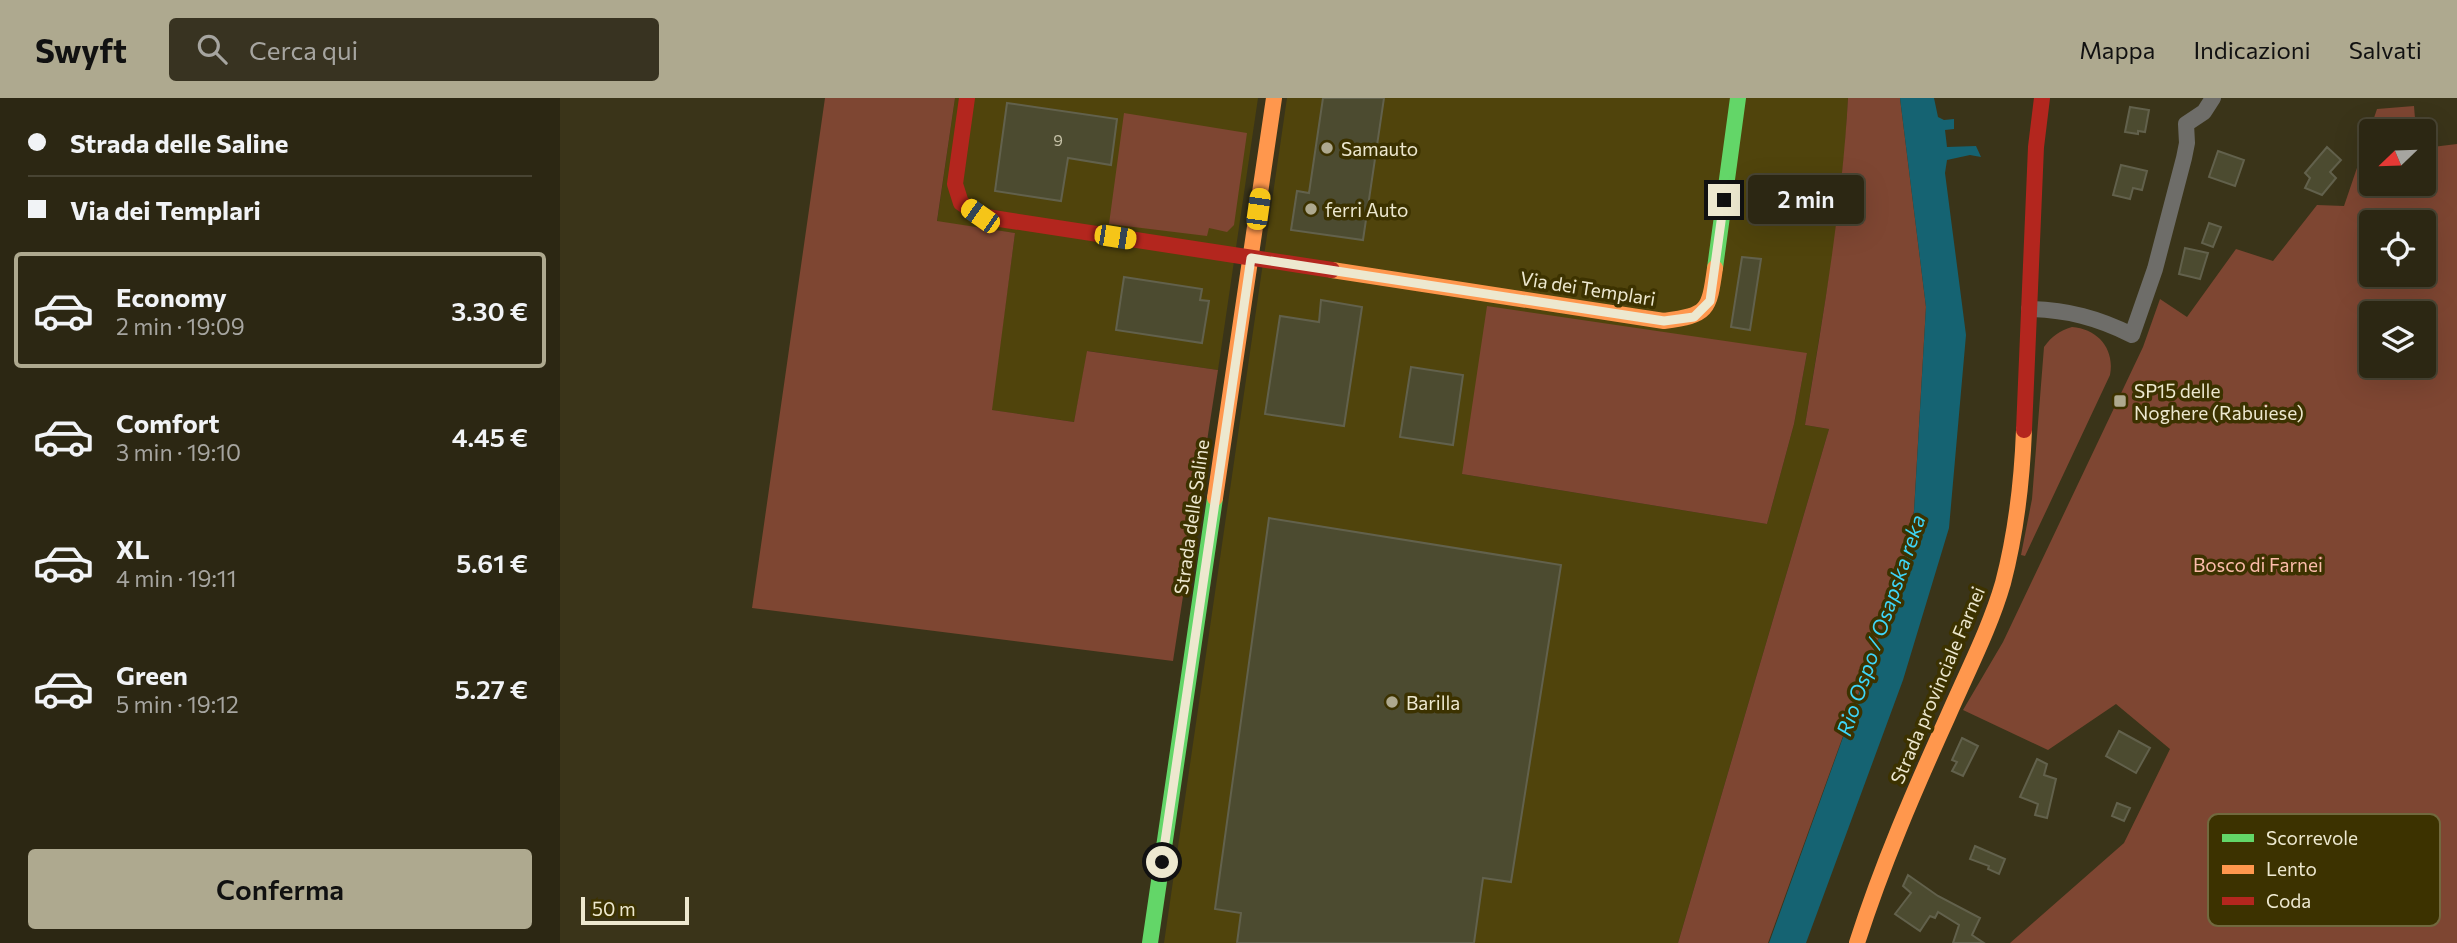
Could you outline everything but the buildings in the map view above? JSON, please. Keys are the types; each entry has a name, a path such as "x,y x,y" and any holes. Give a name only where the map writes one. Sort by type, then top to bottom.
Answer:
{"street":[{"name":"Via dei Templari","path":"967,98 955,184 961,203 980,216 1664,321 1694,317 1710,301 1738,98"},
{"name":"Strada delle Saline","path":"1150,943 1274,98"},
{"name":"Strada provinciale Farnei","path":"1857,943 1898,827 1954,706 2002,585 2016,527 2023,449 2036,146 2042,98"},
{"path":"2029,309 2056,310 2103,321 2132,335 2155,269 2184,158 2187,143 2186,124 2204,112 2213,98"}],"shaded area":[{"path":"955,98 1258,98 1218,370 1088,351 1074,422 991,410 1015,233 937,222"},
{"path":"1287,98 1848,98 1835,241 1805,425 1829,429 1678,943 1164,943","holes":["1807,353 1794,424 1767,524 1462,474"]}],"green space":[{"path":"825,98 955,98 937,221 1015,233 992,410 1074,422 1087,351 1218,370 1173,661 752,608"},
{"path":"1848,98 1900,98 1926,307 1914,511 1900,579 1768,943 1678,943 1829,429 1805,425 1837,221"},
{"name":"Bosco di Farnei","path":"2414,106 2415,119 2374,119 2377,109"},
{"path":"1124,113 1247,133 1234,225 1227,232 1209,228 1207,236 1109,224"},
{"name":"Bosco di Farnei","path":"2457,144 2457,943 2010,943 2124,843 2170,749 2116,704 2048,750 1963,710 2003,642 2143,347 2160,299 2187,317 2236,249 2273,261 2317,205 2344,206 2359,162 2359,196 2436,196 2436,147"},
{"path":"1487,306 1807,353 1794,424 1767,524 1462,474"},
{"path":"2072,327 2090,332 2103,342 2110,357 2110,375 2025,556 2021,555 2032,499 2044,347 2056,334"}],"water":[{"path":"1900,98 1934,98 1938,117 1944,120 1954,119 1954,129 1945,130 1947,147 1976,146 1981,157 1970,155 1947,160 1945,173 1966,335 1949,528 1903,680 1806,943 1769,943 1900,579 1914,512 1926,307"}],"traffic: fast":[{"path":"1715,268 1738,98"},
{"path":"1150,943 1215,498"}],"traffic: slow":[{"path":"1215,498 1274,98"},
{"path":"1332,270 1664,321 1690,316 1704,308 1711,294 1715,268"},
{"path":"1857,943 1899,828 1998,600 2015,526 2024,430"}],"traffic: jam":[{"path":"967,98 955,184 961,203 980,216 1332,270"},
{"path":"2024,430 2036,147 2042,98"}],"place":[{"name":"Samauto","path":"1327,148"},
{"name":"ferri Auto","path":"1311,209"},
{"name":"SP15 delle Noghere (Rabuiese)","path":"2120,401"},
{"name":"Barilla","path":"1392,702"}],"route":[{"path":"1162,862 1251,258 1664,321 1694,317 1710,301 1724,200"}],"water label":[{"name":"Rio Ospo / Osapska reka","path":"1880,625"}]}
